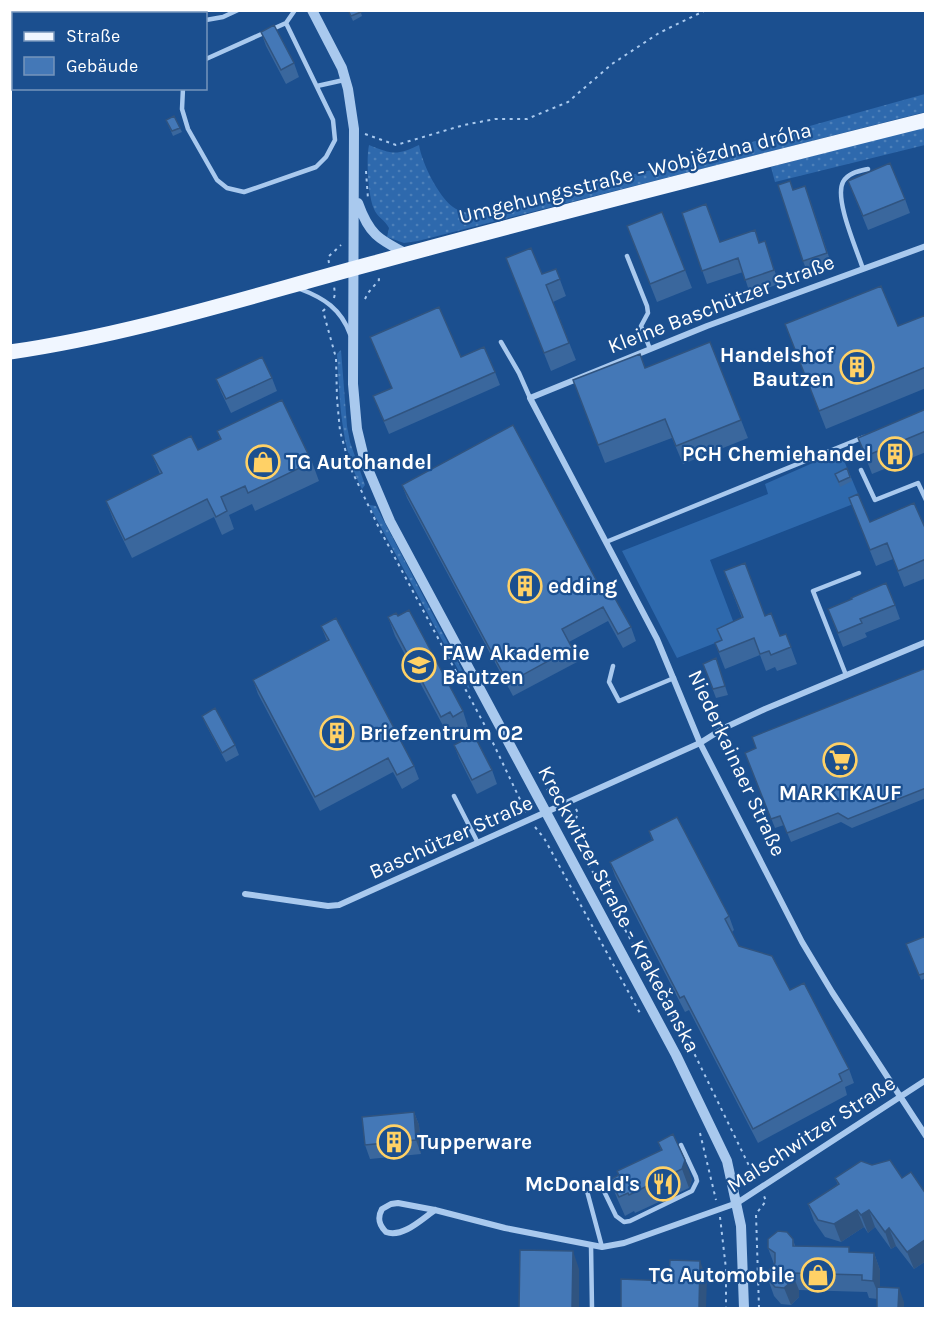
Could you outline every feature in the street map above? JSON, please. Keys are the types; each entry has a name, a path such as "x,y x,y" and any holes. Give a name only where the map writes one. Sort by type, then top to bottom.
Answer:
{"main road":[{"name":"Umgehungsstraße - Wobjězdna dróha","path":"10,352 57,345 132,328 533,219 926,120"}],"street":[{"path":"312,10 342,68 354,129 354,268"},
{"path":"355,195 364,222 379,239 407,254"},
{"name":"Kleine Baschützer Straße","path":"530,398 650,349 926,246"},
{"name":"Kreckwitzer Straße - Krakečanska","path":"354,268 353,384 357,429 365,462 376,491 495,720 701,1105 727,1161 741,1226 744,1308"},
{"name":"Niederkainaer Straße","path":"530,398 657,639 700,743 802,942 926,1136"},
{"name":"Baschützer Straße","path":"245,894 328,906 339,905 700,743 724,728 926,642"},
{"name":"Malschwitzer Straße","path":"435,1210 403,1232 396,1234 386,1232 380,1224 382,1209 398,1203 435,1210 505,1228 602,1247 624,1243 737,1203 926,1080"}],"lane":[{"path":"207,20 223,17 238,10"},
{"path":"207,59 286,23 295,10"},
{"path":"183,90 182,110 188,129 217,180 227,188 244,192 316,166 326,157 335,140 333,120 286,23"},
{"path":"317,86 345,79"},
{"path":"863,269 840,194 845,180 852,174 867,169"},
{"path":"627,256 647,306 648,313 641,326 650,349"},
{"path":"292,286 318,296 339,312 353,342"},
{"path":"501,342 530,398"},
{"path":"606,542 870,435"},
{"path":"861,471 874,500 918,483 926,500"},
{"path":"846,675 813,591 859,573"},
{"path":"613,666 609,682 619,701 674,678"},
{"path":"454,796 478,843"},
{"path":"602,1247 587,1191 601,1185 616,1216 624,1222 692,1191 697,1181 681,1145"},
{"path":"591,1245 592,1308"}],"path":[{"path":"354,129 396,145 464,125 495,119 527,119 568,102 612,64 640,45 706,10"},
{"path":"366,168 368,202"},
{"path":"344,240 341,246 328,257 335,294 331,305 323,311 336,358 340,431 350,467 379,528 484,724 519,800 530,820 544,838 644,1022"},
{"path":"365,309 365,298 379,280 375,262"},
{"path":"542,784 552,794 568,796 578,813 573,827 580,849 694,1053 766,1201 756,1214 759,1308"},
{"path":"697,1125 719,1210 726,1269 726,1308"}],"shaded area":[{"path":"925,94 925,112 418,241 404,243 387,237 389,228 375,212 370,195 369,145 399,152 419,145 427,170 447,202 456,209 476,214 655,169"},
{"path":"925,126 925,145 775,182 771,167"},
{"path":"341,350 347,426 365,485 362,489 349,457 342,423 337,354"},
{"path":"840,451 861,501 710,560 738,634 677,658 622,551 768,494 765,484"},
{"path":"369,505 376,506 470,689 468,688"}],"building":[{"path":"348,10 360,10 361,12 351,16"},
{"path":"274,25 294,63 281,70 261,32"},
{"path":"174,116 180,128 172,131 166,120"},
{"path":"890,163 905,199 863,216 848,181"},
{"path":"790,181 793,190 805,186 827,253 803,261 778,185"},
{"path":"706,204 720,242 755,230 759,243 765,241 774,270 745,280 738,258 702,271 682,213"},
{"path":"662,212 685,270 650,284 627,226"},
{"path":"531,248 542,274 556,269 560,279 546,285 569,343 544,353 506,258"},
{"name":"Handelshof Bautzen","path":"881,286 898,326 926,315 926,367 819,411 785,324"},
{"path":"439,307 461,357 484,347 495,372 384,421 373,396 392,388 370,337"},
{"path":"710,342 741,420 676,446 665,419 598,445 573,380 640,354 645,368"},
{"path":"262,357 272,378 226,399 216,379"},
{"path":"282,400 312,462 248,493 245,486 221,497 227,511 216,517 207,499 125,540 106,501 162,473 152,455 191,436 198,450 221,439 217,431"},
{"path":"926,409 926,431 866,456 858,438"},
{"name":"edding","path":"513,425 606,598 613,595 631,627 618,634 603,607 562,629 572,648 508,683 402,485"},
{"path":"847,468 850,477 839,482 835,474"},
{"path":"858,494 870,522 914,503 926,530 926,559 898,571 887,543 870,550 849,498"},
{"path":"745,563 765,616 771,613 780,636 786,634 791,647 771,655 769,651 760,654 754,638 719,652 715,643 722,640 717,629 743,617 724,571"},
{"path":"886,583 895,605 860,619 862,623 838,633 828,609"},
{"path":"409,610 463,711 453,717 450,712 441,717 388,617 396,613 398,616"},
{"name":"Briefzentrum 02","path":"336,618 414,766 397,775 388,758 315,797 253,680 329,640 321,626"},
{"path":"716,658 725,686 713,689 703,664"},
{"name":"MARKTKAUF","path":"926,668 926,788 848,819 838,813 787,833 780,816 771,819 745,753 756,748 752,737"},
{"path":"215,708 235,745 222,753 202,716"},
{"path":"474,735 492,770 472,780 454,745"},
{"path":"677,817 729,916 725,919 739,946 772,956 790,990 804,983 849,1069 839,1074 842,1081 753,1129 684,996 680,998 610,862 653,840 649,831"},
{"path":"926,936 926,973 919,975 906,944"},
{"path":"414,1112 416,1140 365,1145 362,1117"},
{"path":"673,1134 685,1160 682,1169 629,1195 628,1193 619,1197 610,1180 619,1175 617,1171 662,1150 658,1142"},
{"path":"890,1160 902,1178 911,1172 926,1194 926,1239 907,1252 889,1228 885,1232 869,1210 861,1215 857,1210 834,1224 818,1220 808,1204 839,1184 835,1178 861,1161 872,1165"},
{"path":"778,1231 787,1232 793,1239 793,1246 849,1247 849,1252 874,1253 873,1281 862,1280 862,1275 792,1273 793,1280 784,1288 775,1287 768,1279 768,1271 775,1263 775,1253 768,1248 768,1239"},
{"path":"520,1250 573,1251 572,1308 519,1308"},
{"path":"670,1260 700,1261 699,1308 621,1308 621,1279 669,1281"},
{"path":"877,1287 899,1288 898,1308 877,1308"}],"place":[{"name":"Handelshof Bautzen","path":"857,367"},
{"name":"PCH Chemiehandel","path":"895,454"},
{"name":"TG Autohandel","path":"263,462"},
{"name":"edding","path":"525,586"},
{"name":"FAW Akademie Bautzen","path":"419,665"},
{"name":"Briefzentrum 02","path":"337,733"},
{"name":"MARKTKAUF","path":"840,760"},
{"name":"Tupperware","path":"394,1142"},
{"name":"McDonald's","path":"663,1184"},
{"name":"TG Automobile","path":"818,1275"}]}
